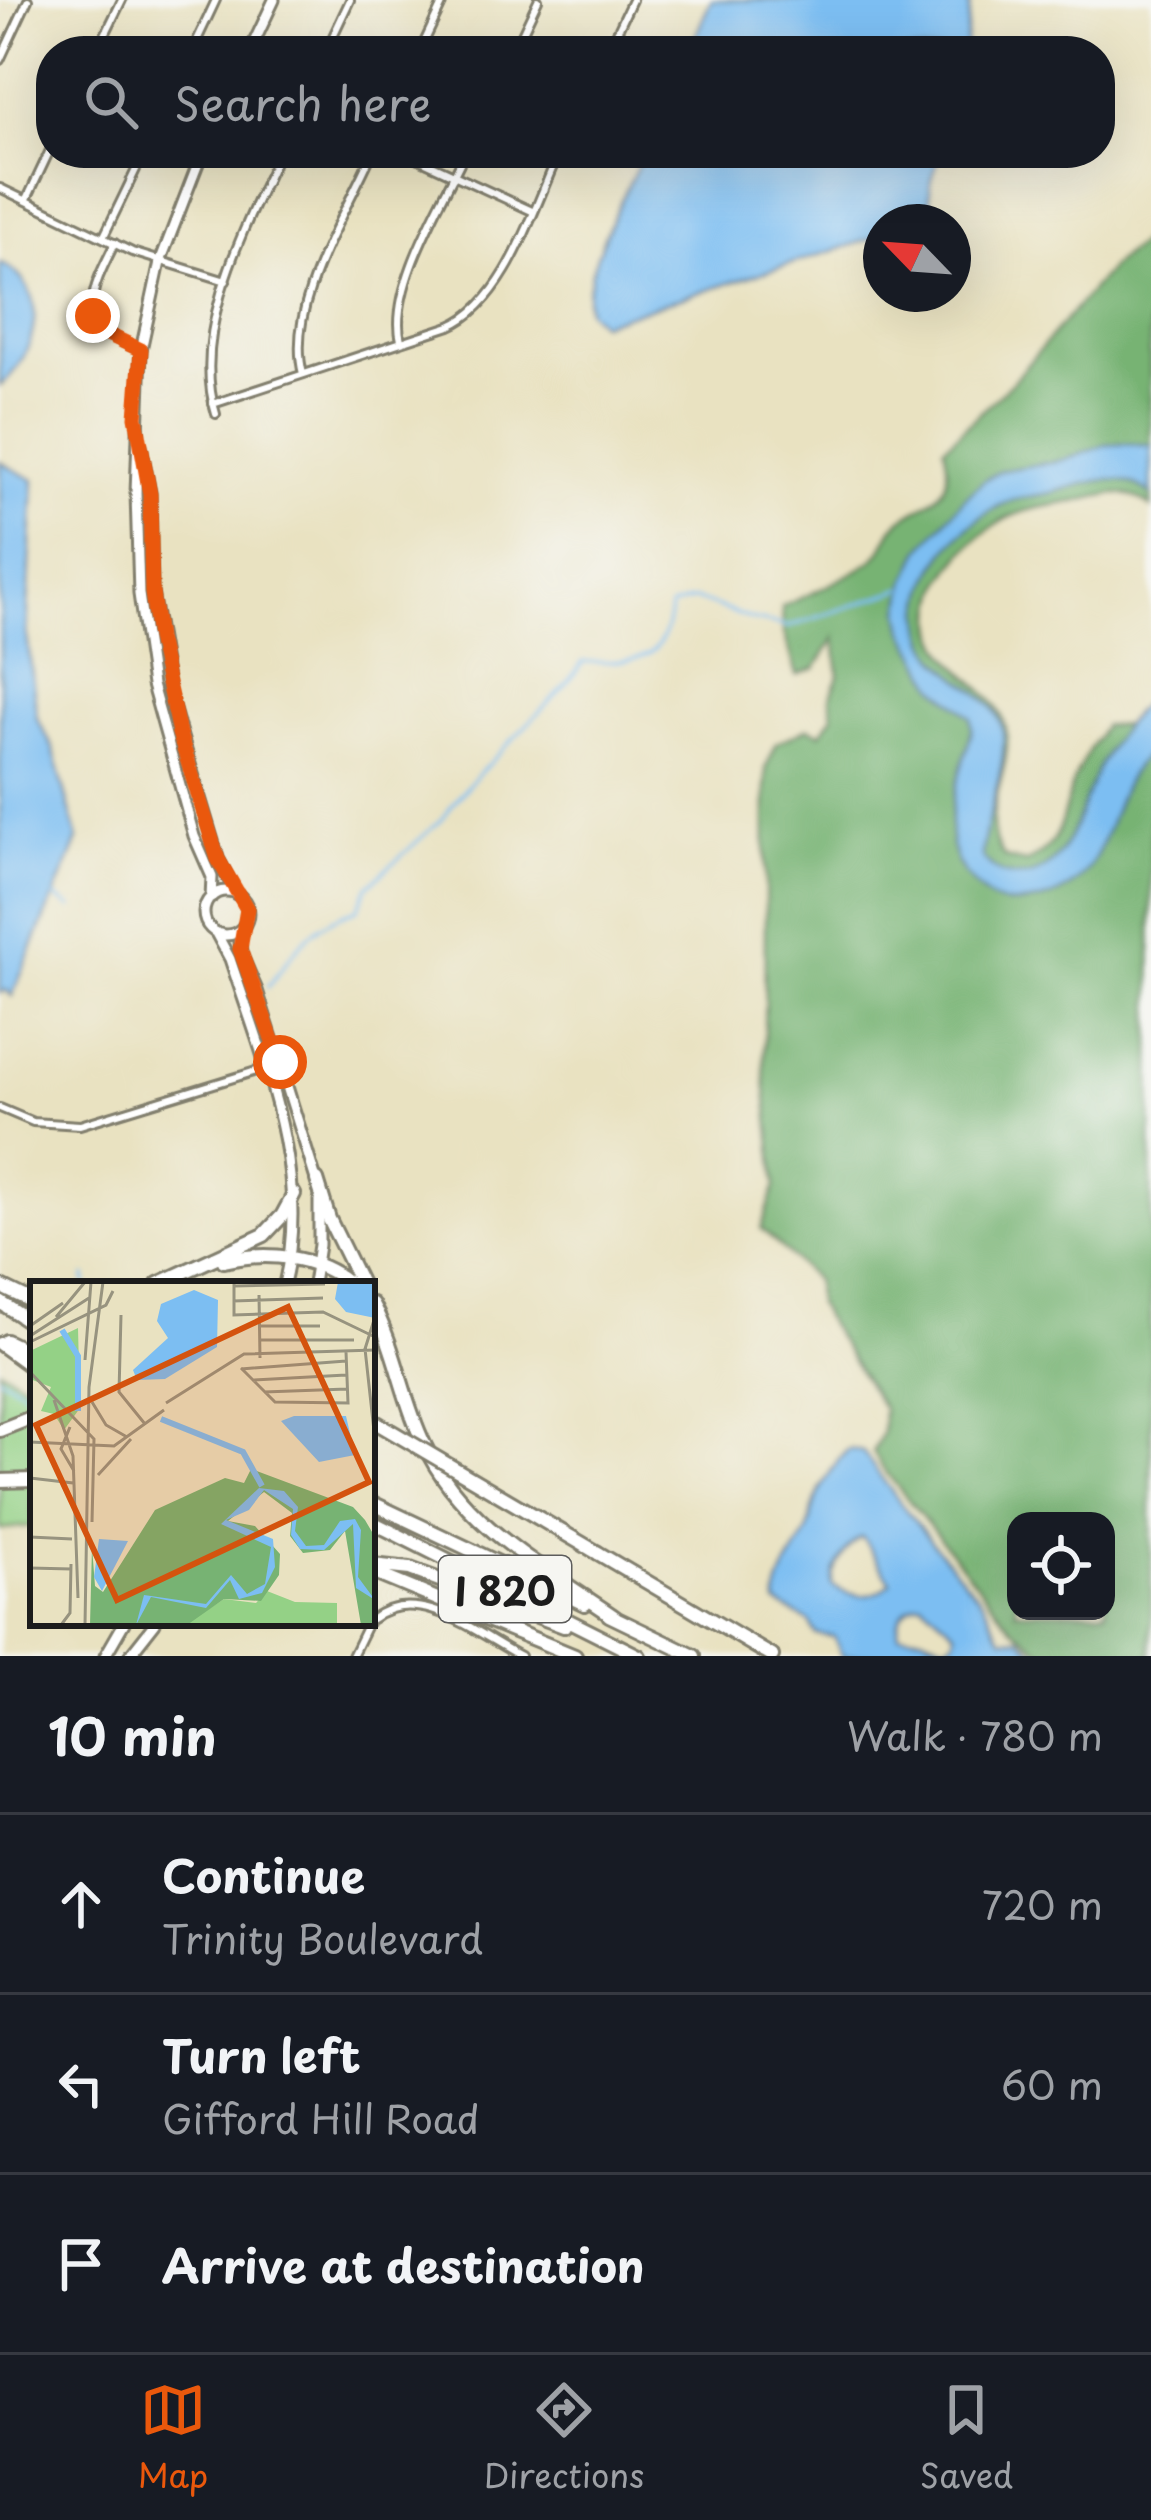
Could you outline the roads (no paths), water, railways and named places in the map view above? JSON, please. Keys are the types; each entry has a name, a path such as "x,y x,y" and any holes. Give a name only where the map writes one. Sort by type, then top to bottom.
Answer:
{"highway":[{"path":"317,1180 329,1219 360,1281"},
{"path":"165,1281 264,1235 294,1194"},
{"path":"199,1267 252,1256 291,1258 317,1264 345,1281"},
{"path":"0,1286 30,1301"},
{"path":"0,1307 30,1324"},
{"path":"375,1310 420,1438 442,1480 501,1537 616,1618"},
{"path":"0,1341 30,1353"},
{"path":"0,1341 30,1366"},
{"path":"0,1430 30,1418"},
{"path":"375,1422 772,1656"},
{"path":"0,1481 30,1480"},
{"name":"I 820","path":"375,1504 694,1656"},
{"name":"I 820","path":"375,1524 639,1656"},
{"path":"375,1568 410,1569 606,1640"},
{"path":"375,1569 575,1656"}],"main road":[{"path":"257,36 274,0"},
{"path":"196,168 160,262 141,350 136,417 137,550 144,642 165,737 194,836 212,877 204,918 230,959 292,1166 291,1258 285,1281"},
{"path":"136,417 150,494 152,592 169,693 218,859 247,909 240,949 284,1062 317,1180 314,1281"},
{"path":"211,898 223,892 236,894"},
{"path":"216,933 230,935 242,927"},
{"path":"106,1656 122,1626"},
{"path":"129,1656 153,1626"}],"street":[{"path":"0,60 28,0"},
{"path":"105,36 122,0"},
{"path":"199,36 216,0"},
{"path":"333,36 350,0"},
{"path":"427,36 444,0"},
{"path":"521,36 538,0"},
{"path":"615,36 632,0"},
{"path":"26,200 41,168"},
{"path":"104,237 137,168"},
{"path":"216,414 208,378 226,281 244,227 272,168"},
{"path":"303,374 298,350 306,308 323,258 365,168"},
{"path":"437,168 532,212"},
{"path":"400,341 398,308 406,279 458,168"},
{"path":"213,404 461,321 480,308 501,278 552,168"},
{"path":"0,188 160,262 226,281"},
{"path":"115,243 90,304 103,332 141,350"},
{"path":"0,1108 48,1125 80,1125 284,1062"},
{"path":"375,1618 396,1605 411,1605 436,1612 520,1656"},
{"path":"352,1656 367,1626"}],"water":[{"path":"711,0 962,0 970,5 967,36 695,36"},
{"path":"637,168 935,168 930,204 863,204 863,242 600,323 587,310 592,271"},
{"path":"0,263 28,288 34,322 23,357 0,386"},
{"path":"1124,444 1151,446 1151,494 1112,480 1010,501 969,526 937,564 927,587 924,633 935,655 988,703 1000,721 1001,769 982,857 999,872 1023,876 1053,862 1072,832 1105,755 1151,696 1151,750 1122,790 1095,859 1081,878 1060,893 1032,902 997,902 969,879 952,846 952,807 972,730 971,717 936,687 905,631 901,611 906,582 921,549 983,481 1000,471"},
{"path":"0,462 34,480 27,634 37,718 53,748 78,840 12,996 6,990 0,993"},
{"path":"849,1449 863,1452 980,1598 1003,1638 1020,1638 1039,1656 842,1656 834,1637 815,1634 809,1621 777,1604 782,1576 808,1531 819,1492","holes":["862,1537 891,1582 863,1596 832,1585 841,1558","922,1602 956,1631 955,1639 946,1645 921,1635 899,1634 903,1613"]}],"waterway":[{"path":"268,987 316,930 358,909 368,886 441,820 583,662 631,660 653,650 667,626 670,607 695,599 789,627 904,588"},
{"path":"54,896 72,908"},
{"path":"85,1276 86,1281"},
{"path":"0,1377 30,1393"}]}
